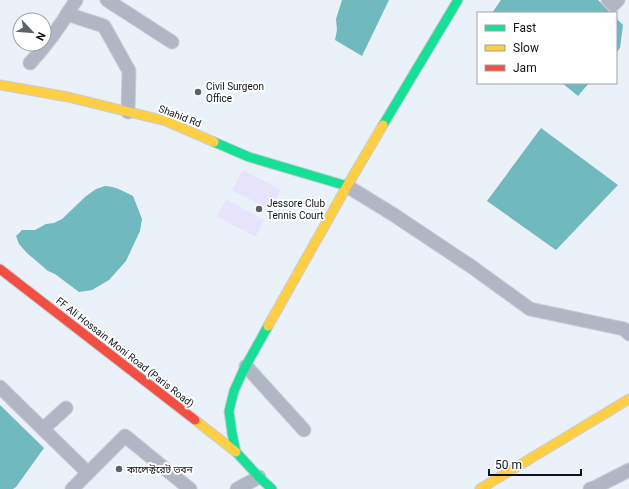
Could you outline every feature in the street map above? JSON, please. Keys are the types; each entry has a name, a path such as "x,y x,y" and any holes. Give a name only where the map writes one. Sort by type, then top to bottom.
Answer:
{"main road":[{"path":"236,452 229,411 234,391 246,366 347,186 458,0"},
{"name":"Shahid Rd","path":"0,85 68,97 166,121 248,157 347,186"},
{"name":"FF Ali Hossain Moni Road (Paris Road)","path":"0,269 236,452 272,489"},
{"path":"480,489 629,400"}],"street":[{"path":"30,63 76,0"},
{"path":"107,0 172,42"},
{"path":"608,0 613,5 618,0"},
{"path":"67,14 104,26 129,71 128,112"},
{"path":"347,186 394,215 472,267 530,309 624,329 629,334"},
{"path":"246,366 304,430"},
{"path":"0,387 88,473"},
{"path":"43,429 66,408"},
{"path":"72,489 125,436 190,489"},
{"path":"590,489 629,470"},
{"path":"237,489 259,477"}],"shaded area":[{"path":"243,170 281,190 270,210 232,190"},
{"path":"226,199 264,220 255,237 217,216"}],"water":[{"path":"342,0 389,0 362,56 335,40 337,30 336,19"},
{"path":"501,0 598,0 610,12 493,12"},
{"path":"617,19 623,25 620,48 617,52"},
{"path":"563,84 588,84 578,96"},
{"path":"541,128 618,185 556,250 487,201"},
{"path":"105,186 116,188 133,196 142,219 140,231 126,261 109,280 92,290 79,292 55,274 48,271 27,253 19,244 16,236 22,230 35,230 46,224 54,223 62,219 85,197 96,189"},
{"path":"0,405 44,448 13,489 0,489"}],"traffic: fast":[{"path":"383,125 458,0"},
{"path":"214,142 249,157 347,186"},
{"path":"268,326 243,371 234,391 229,411 236,452 272,489"}],"traffic: slow":[{"path":"0,85 68,97 166,121 214,142"},
{"path":"268,326 383,125"},
{"path":"480,489 629,399"},
{"path":"195,420 236,452"}],"traffic: jam":[{"path":"0,269 195,420"}],"place":[{"name":"Civil Surgeon Office","path":"198,92"},
{"name":"Jessore Club Tennis Court","path":"259,209"},
{"name":"কালেক্টরেট ভবন","path":"119,469"}]}
